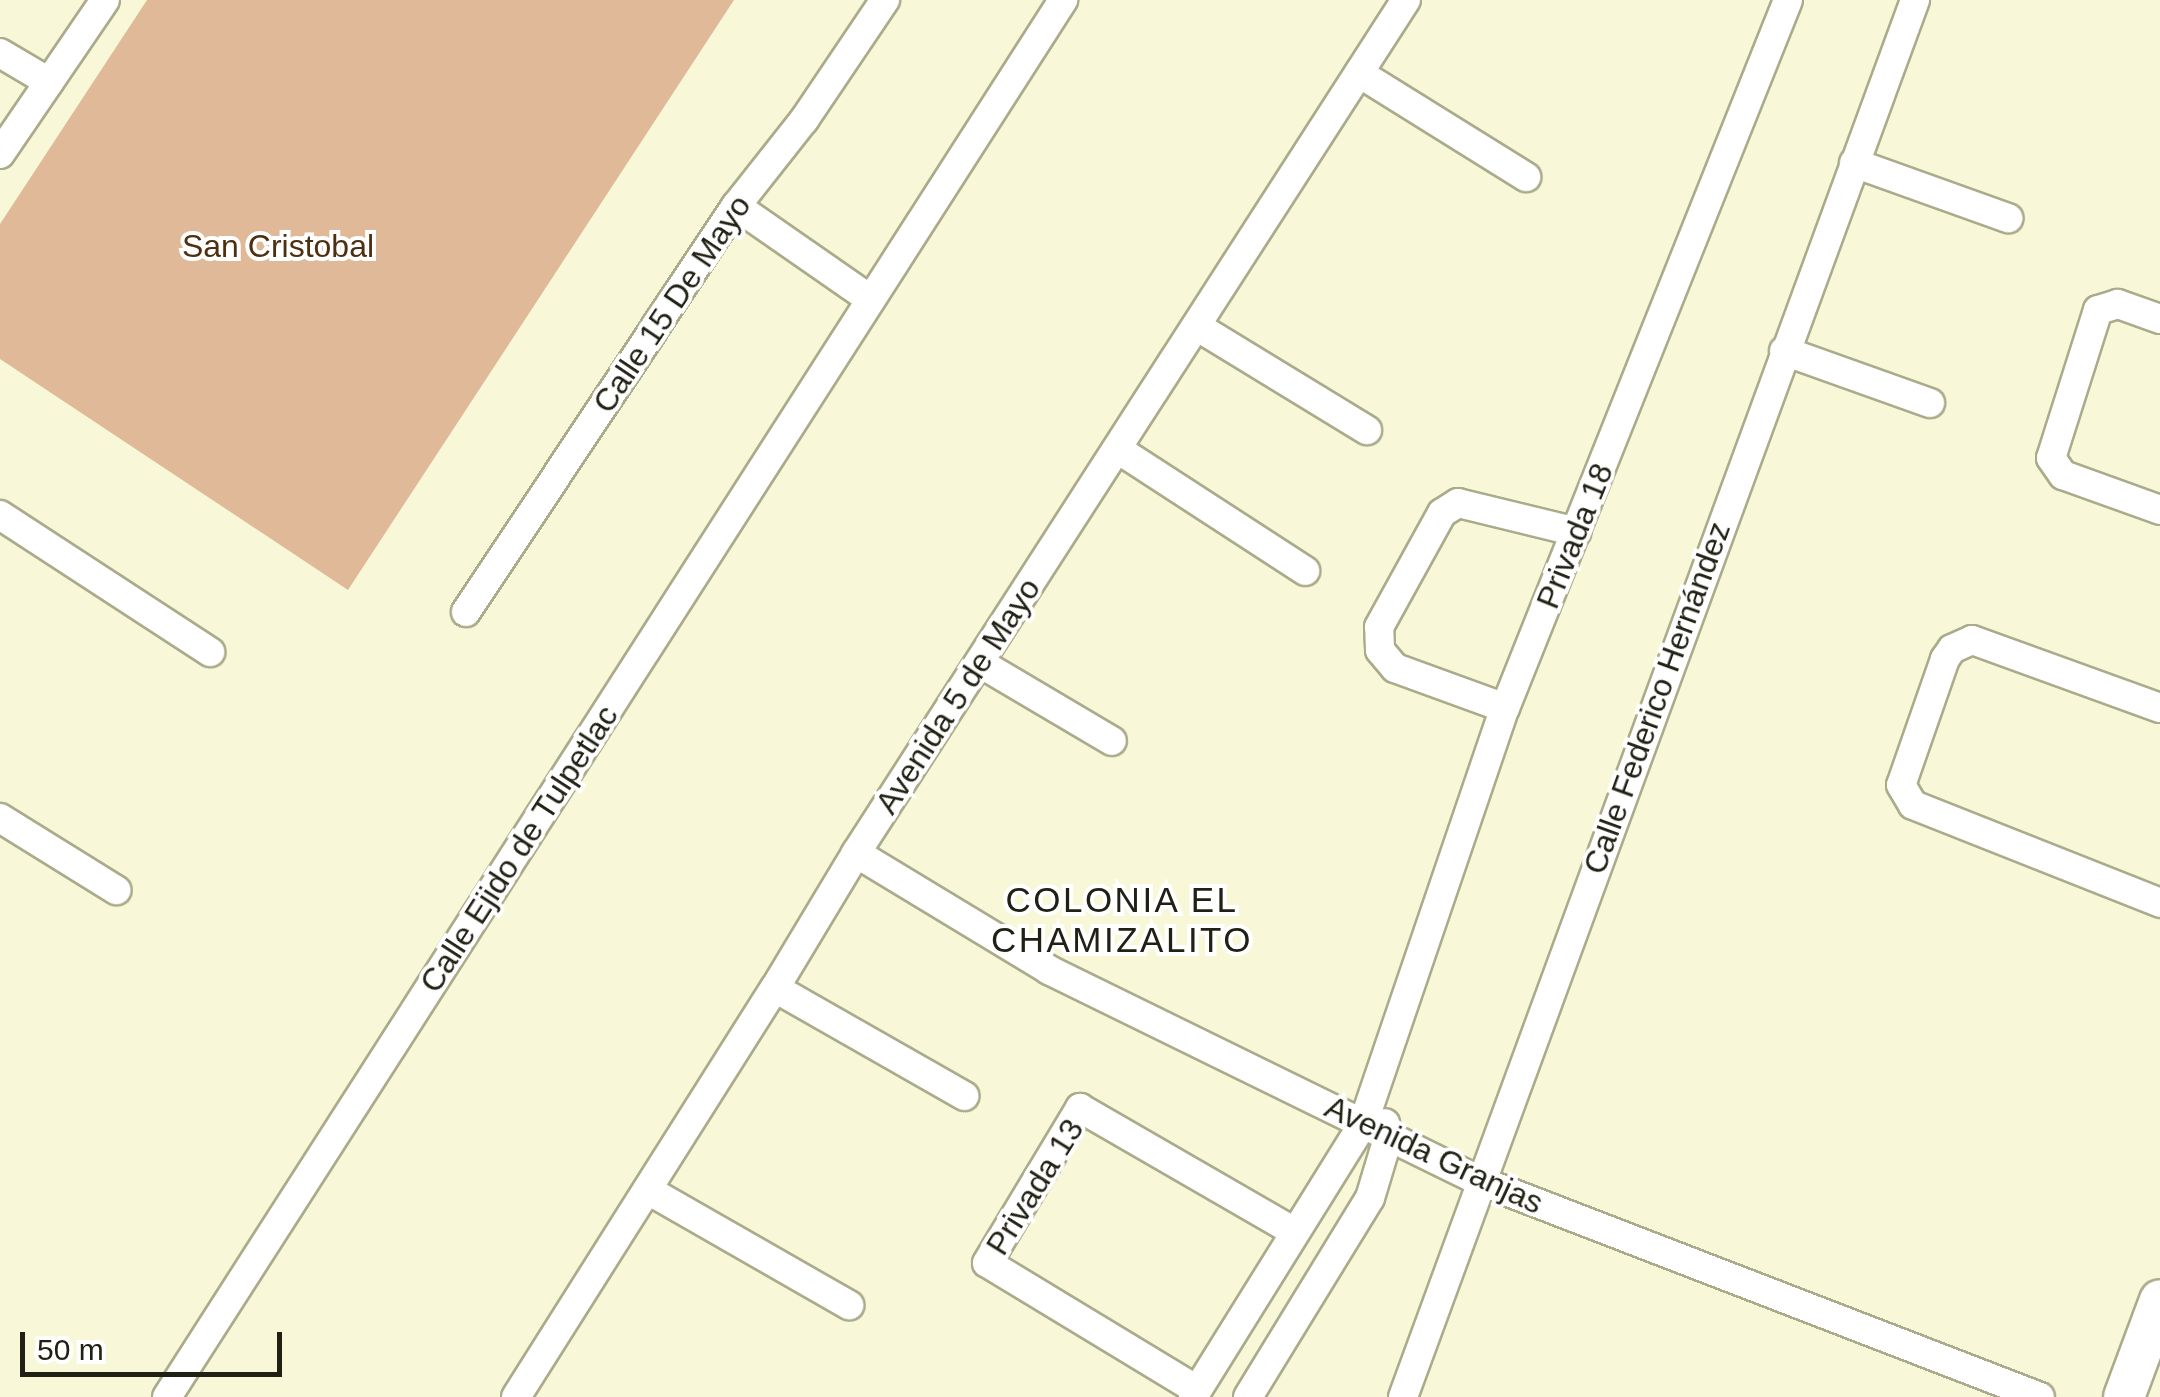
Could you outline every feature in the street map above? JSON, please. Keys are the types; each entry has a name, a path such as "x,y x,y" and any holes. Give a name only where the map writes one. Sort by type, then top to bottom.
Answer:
{"street":[{"path":"0,154 105,0"},
{"name":"Calle 15 De Mayo","path":"466,612 736,206 804,120 885,0"},
{"name":"Calle Ejido de Tulpetlac","path":"167,1397 1063,0"},
{"name":"Avenida 5 de Mayo","path":"516,1397 776,988 856,853 1406,0"},
{"name":"Privada 18","path":"1376,1131 1377,1077 1504,708 1788,0"},
{"name":"Calle Federico Hernández","path":"1403,1397 1915,0"},
{"path":"0,54 49,82"},
{"path":"1360,73 1526,177"},
{"path":"1854,163 2008,218"},
{"path":"736,206 870,299"},
{"path":"2160,319 2118,304 2098,310 2051,458 2063,474 2160,510"},
{"path":"1198,327 1366,430"},
{"path":"1784,351 1930,403"},
{"path":"1118,450 1305,571"},
{"path":"1504,708 1395,668 1380,650 1379,627 1442,512 1458,503 1577,532"},
{"path":"0,515 210,652"},
{"path":"2160,708 1972,640 1945,659 1901,785 1913,804 2160,903"},
{"path":"980,662 1112,741"},
{"path":"0,818 116,890"},
{"name":"Avenida Granjas","path":"856,853 1049,970 1480,1182 2040,1397"},
{"path":"776,988 964,1096"},
{"name":"Privada 13","path":"1195,1394 986,1263 1080,1108 1295,1232"},
{"path":"1195,1394 1295,1232 1376,1131"},
{"path":"1248,1397 1370,1198 1376,1131"},
{"path":"648,1190 849,1306"},
{"path":"2124,1397 2160,1300"}],"green space":[{"name":"San Cristobal","path":"147,0 734,0 348,590 0,359 0,224"}],"district":[{"name":"COLONIA EL CHAMIZALITO","path":"1122,920"}]}
